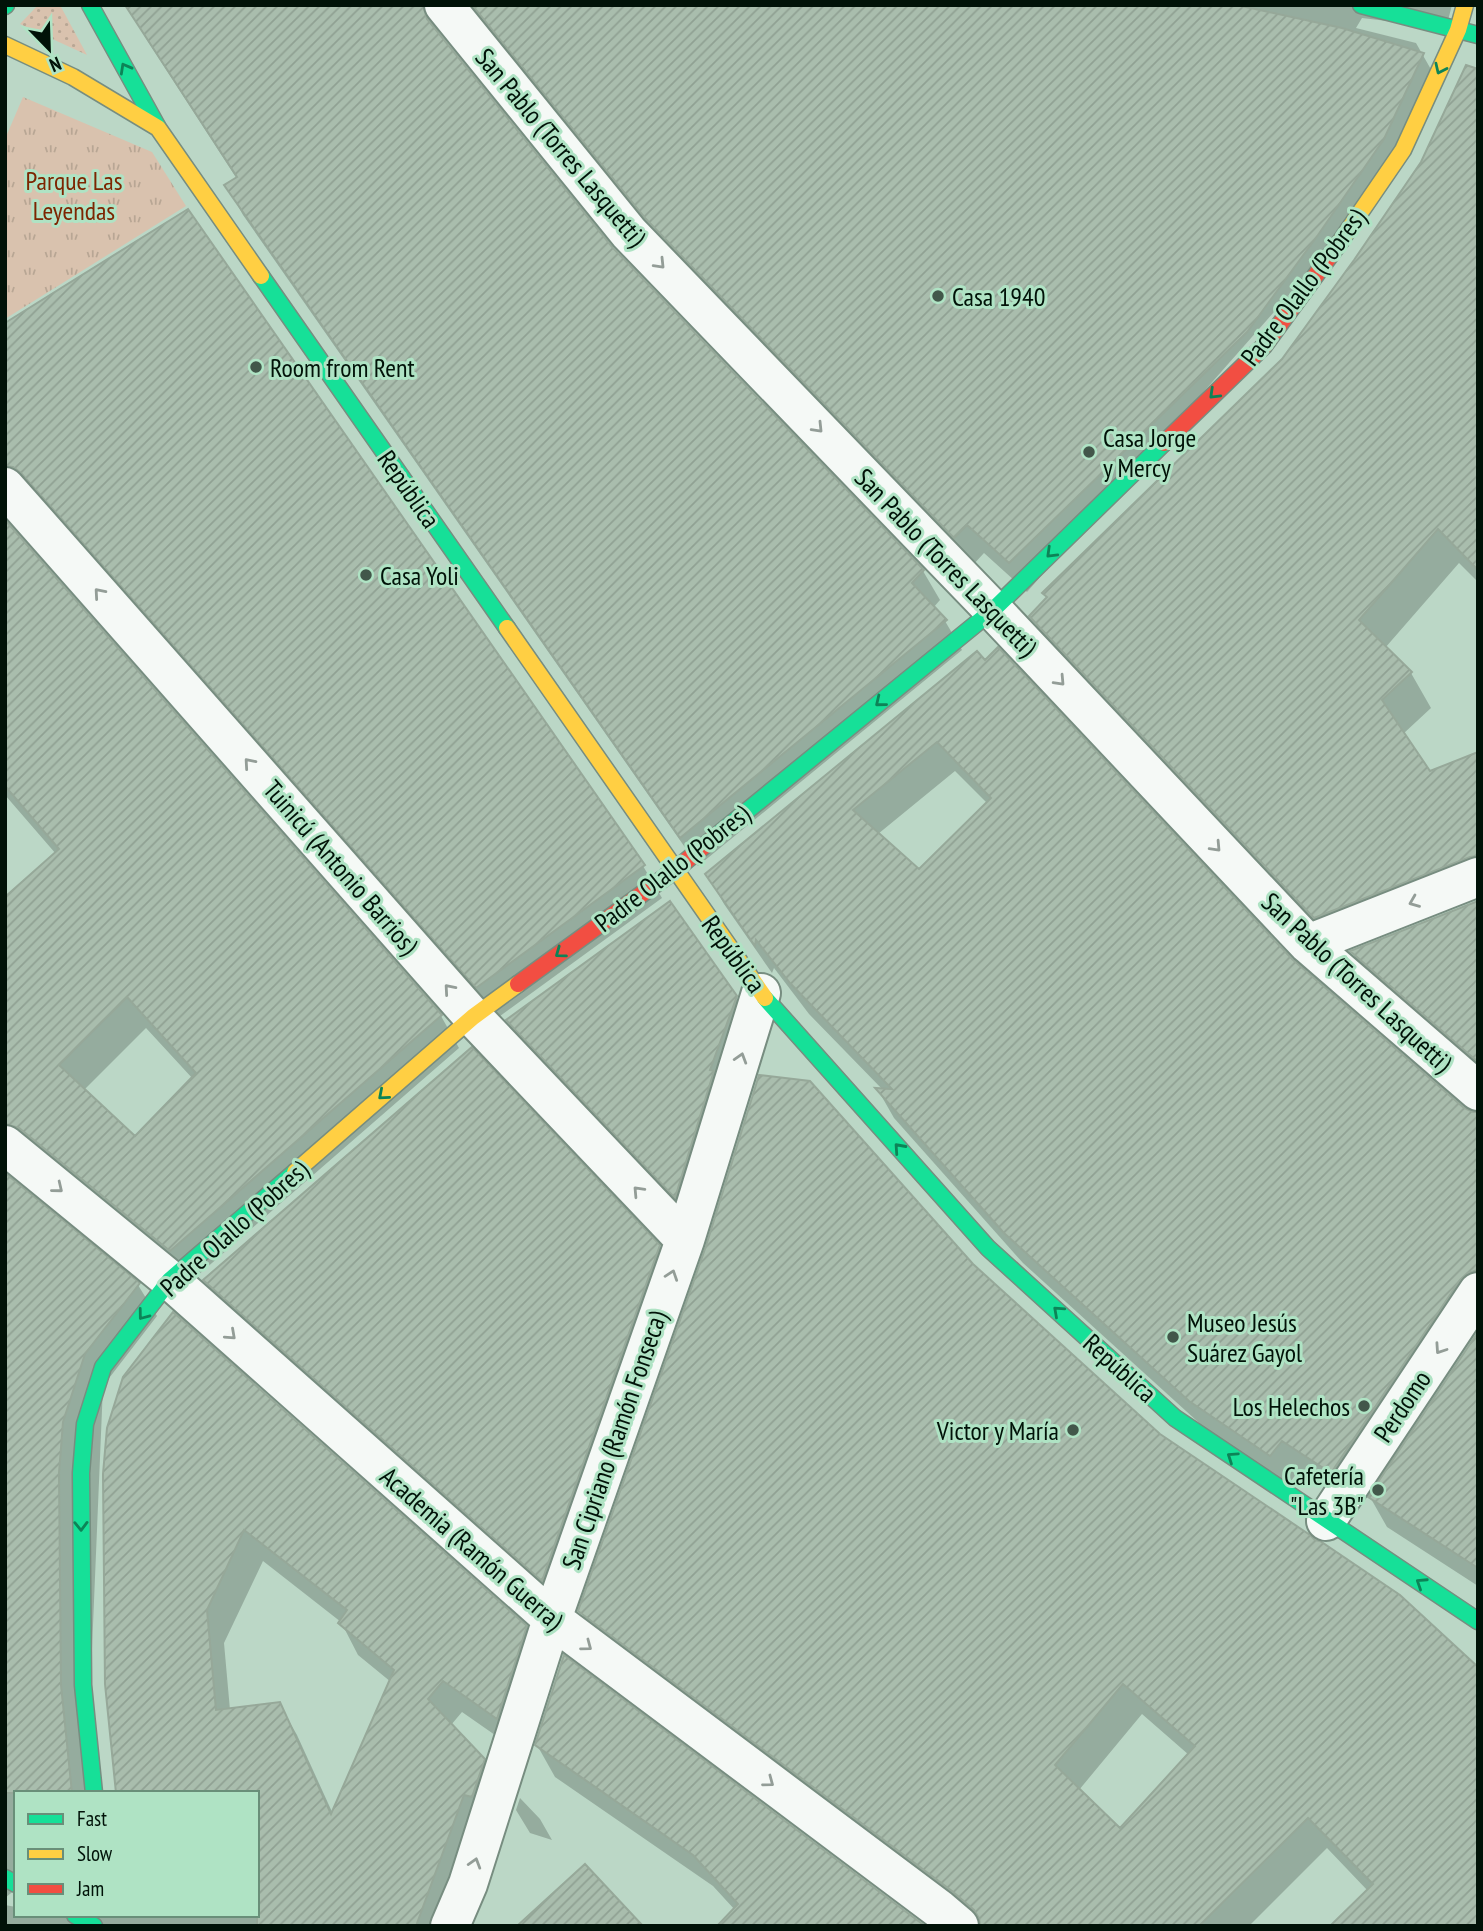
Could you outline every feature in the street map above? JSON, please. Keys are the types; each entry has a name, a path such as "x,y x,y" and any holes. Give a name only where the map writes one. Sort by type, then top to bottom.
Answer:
{"street":[{"name":"República","path":"90,5 159,128 761,993 988,1248 1175,1418 1478,1621"},
{"name":"San Pablo (Torres Lasquetti)","path":"444,5 629,233 993,610 1308,944 1478,1091"},
{"path":"1361,5 1478,34"},
{"name":"Padre Olallo (Pobres)","path":"94,1791 83,1685 80,1473 85,1424 103,1367 170,1280 473,1017 674,870 993,610 1264,346 1403,150 1458,30 1465,5"},
{"name":"República","path":"5,45 73,77 159,128"},
{"name":"Tuinicú (Antonio Barrios)","path":"5,487 473,1017 685,1240"},
{"path":"1308,944 1478,877"},
{"name":"San Cipriano (Ramón Fonseca)","path":"450,1926 468,1884 552,1619 685,1240 761,993"},
{"name":"Academia (Ramón Guerra)","path":"5,1145 170,1280 552,1619 959,1926"},
{"name":"Perdomo","path":"1326,1521 1478,1292"},
{"path":"78,1917 94,1926"}],"green space":[{"path":"38,5 60,5 87,55 20,24"},
{"name":"Parque Las Leyendas","path":"23,97 152,152 186,206 5,319 5,139"}],"building":[{"path":"125,5 423,5 427,19 613,248 924,570 912,583 947,620 680,838 224,185 237,177"},
{"path":"472,5 1237,5 1342,28 1424,53 1384,139 1247,332 1009,563 967,525 954,538 645,218"},
{"path":"1466,65 1478,69 1478,570 1438,529 1359,620 1412,672 1382,700 1430,771 1478,752 1478,856 1314,918 1029,616 1047,597 1042,593 1282,359 1421,162"},
{"path":"188,209 645,865 476,988 21,473 13,467 5,466 5,323"},
{"path":"5,520 442,1015 170,1251 19,1128 5,1124 5,897 59,849 5,786","holes":["127,997 196,1073 135,1136 59,1065"]},
{"path":"998,647 1292,959 1464,1108 1478,1112 1478,1270 1468,1273 1460,1280 1331,1473 1282,1441 1270,1456 1189,1401 1004,1233 875,1088 892,1089 790,983 756,940 755,946 705,874 977,651 985,660","holes":["937,742 991,798 919,869 853,810"]},
{"path":"670,901 737,996 710,1070 714,1071 675,1198 506,1020"},
{"path":"1478,901 1478,1062 1350,951"},
{"path":"472,1047 660,1245 542,1581 203,1280"},
{"path":"759,1075 810,1081 973,1264 1160,1434 1400,1595 1478,1667 1478,1926 1330,1926 1373,1884 1308,1818 1199,1926 980,1926 974,1910 952,1891 578,1611 706,1246","holes":["1123,1684 1195,1746 1120,1828 1055,1765"]},
{"path":"5,1173 140,1283 85,1354 63,1422 59,1473 61,1685 72,1791 5,1793"},
{"path":"173,1312 527,1626 497,1719 443,1681 428,1699 485,1759 472,1797 464,1795 416,1926 257,1926 259,1791 116,1791 105,1684 103,1474 107,1428 123,1377","holes":["244,1530 347,1610 338,1623 394,1670 331,1814 280,1702 216,1710 207,1610"]},
{"path":"1478,1332 1478,1568 1368,1497"},
{"path":"564,1655 925,1926 717,1926 738,1904 693,1855 535,1745"},
{"path":"585,1864 643,1926 517,1926"}],"traffic: fast":[{"path":"90,5 157,126"},
{"path":"1361,5 1478,35"},
{"path":"261,276 507,628"},
{"path":"715,837 993,610 1164,443"},
{"path":"765,998 988,1248 1175,1418 1478,1621"},
{"path":"94,1791 83,1685 81,1473 85,1424 103,1367 170,1280 295,1172"},
{"path":"5,1878 14,1883"},
{"path":"78,1917 94,1926"}],"traffic: slow":[{"path":"1340,242 1403,150 1458,30 1465,5"},
{"path":"5,45 73,77 158,128 261,276"},
{"path":"507,628 765,998"},
{"path":"295,1172 473,1017 518,984"}],"traffic: jam":[{"path":"1164,443 1264,346 1340,242"},
{"path":"518,984 675,870 715,837"}],"place":[{"name":"Casa 1940","path":"938,296"},
{"name":"Room from Rent","path":"256,367"},
{"name":"Casa Jorge y Mercy","path":"1089,452"},
{"name":"Casa Yoli","path":"366,575"},
{"name":"Museo Jesús Suárez Gayol","path":"1173,1337"},
{"name":"Los Helechos","path":"1364,1406"},
{"name":"Victor y María","path":"1073,1430"},
{"name":"Cafetería \"Las 3B\"","path":"1378,1490"}]}
